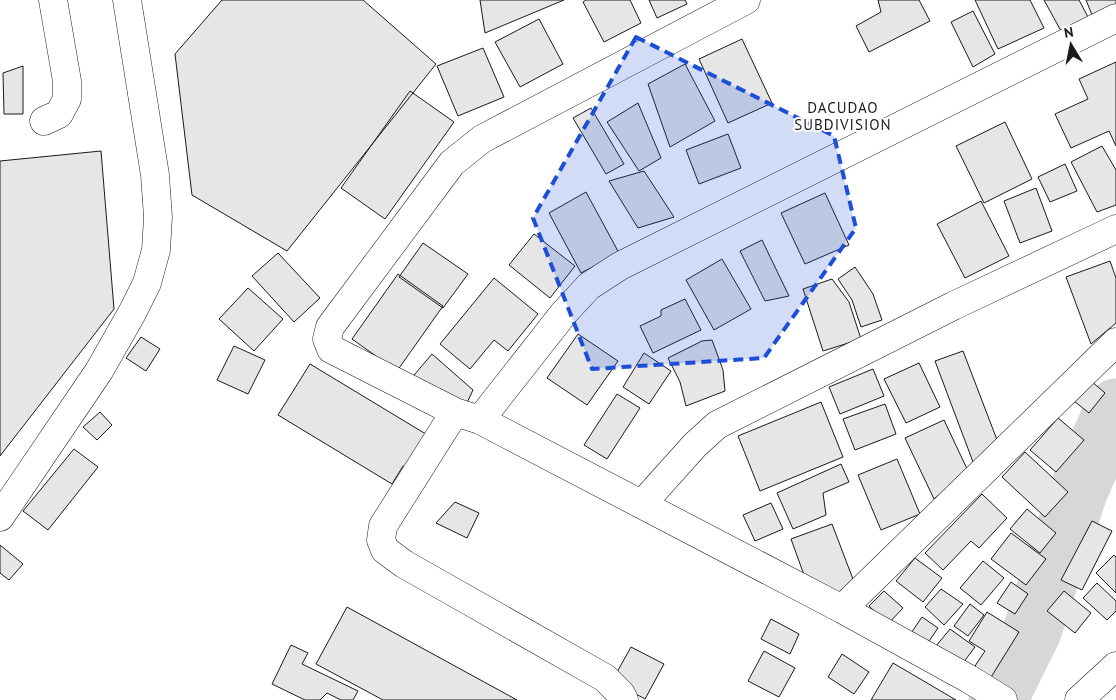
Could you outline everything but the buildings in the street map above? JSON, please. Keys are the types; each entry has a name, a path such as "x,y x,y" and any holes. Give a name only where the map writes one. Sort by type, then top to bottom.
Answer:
{"street":[{"path":"44,121 59,114 67,99 67,81 53,0"},
{"path":"0,517 93,379 118,338 147,283 156,250 158,217 155,175 127,0"},
{"path":"746,0 482,139 452,163 330,327 327,339 331,349 642,504 842,609 969,679 1003,700"},
{"path":"624,700 621,694 605,678 404,564 385,550 381,540 383,526 468,416 589,286 620,266 1116,18"},
{"path":"642,504 695,445 717,425 953,306 1116,229"},
{"path":"842,609 1116,342"},
{"path":"1079,700 1116,666"}],"highlighted area":[{"path":"636,37 834,136 856,228 764,358 592,369 533,218"}],"waterway":[{"path":"998,700 1032,631 1078,492 1116,408"}],"district":[{"name":"DACUDAO SUBDIVISION","path":"843,116"}]}
